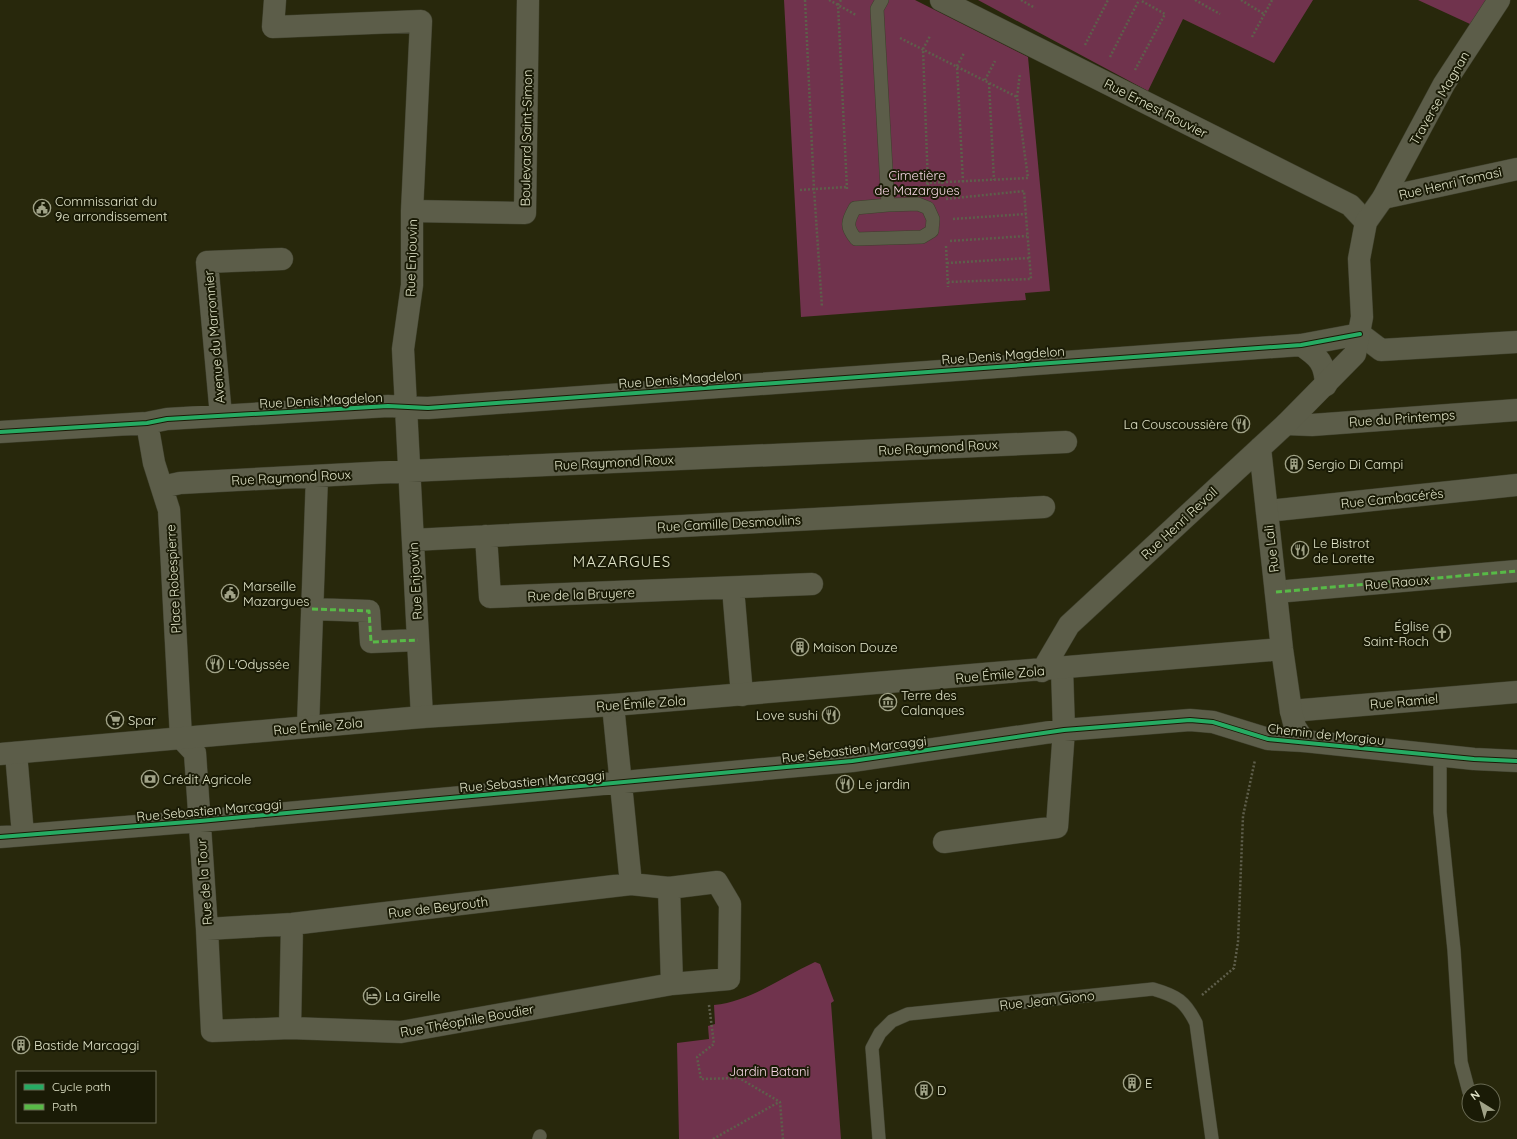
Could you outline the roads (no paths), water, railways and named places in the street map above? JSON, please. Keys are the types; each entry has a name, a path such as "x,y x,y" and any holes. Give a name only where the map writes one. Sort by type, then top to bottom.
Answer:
{"street":[{"name":"Rue Enjouvin","path":"275,0 273,27 421,21 412,211 412,285 403,349 422,716"},
{"name":"Boulevard Saint-Simon","path":"412,211 525,213 528,0"},
{"name":"Rue Ernest Rouvier","path":"941,0 1350,205 1366,222"},
{"name":"Traverse Magnan","path":"1383,198 1444,84 1499,0"},
{"name":"Rue Henri Tomasi","path":"1383,198 1517,169"},
{"name":"Rue Henri Revoil","path":"1052,670 1069,625 1286,424 1355,354 1362,317 1359,259 1366,222 1383,198"},
{"name":"Avenue du Marronnier","path":"221,416 206,262 282,259"},
{"name":"Rue Denis Magdelon","path":"0,432 147,423 166,419 388,406 428,408 1301,345 1360,334"},
{"path":"1360,334 1381,350 1517,342"},
{"path":"1301,345 1321,360 1326,374 1326,385"},
{"name":"Rue du Printemps","path":"1286,424 1312,425 1517,410"},
{"name":"Place Robespierre","path":"147,423 154,463 169,510 181,738"},
{"name":"Rue Raymond Roux","path":"162,487 180,483 409,470 1066,442"},
{"name":"Rue Lali","path":"1260,448 1282,649"},
{"path":"308,726 317,476"},
{"name":"Rue Cambacérès","path":"1267,511 1517,485"},
{"name":"Rue Camille Desmoulins","path":"413,540 1044,507"},
{"name":"Rue de la Bruyere","path":"486,536 490,597 812,584"},
{"name":"Rue Raoux","path":"1276,592 1517,572"},
{"path":"733,588 742,695"},
{"path":"312,609 370,611 371,642 418,640"},
{"name":"Rue Émile Zola","path":"8,754 422,716 613,706 1052,670 1282,649"},
{"name":"Chemin de Morgiou","path":"1282,649 1291,711 1295,727 1304,741"},
{"path":"944,842 1057,827 1064,730 1052,670"},
{"name":"Rue Ramiel","path":"1291,711 1517,692"},
{"path":"613,706 619,783 631,884"},
{"name":"Chemin de Morgiou","path":"1064,730 1190,720 1213,722 1268,739 1304,741 1440,756 1517,761"},
{"name":"Rue Sebastien Marcaggi","path":"0,837 200,821 852,761 1064,730"},
{"name":"Rue de la Tour","path":"181,738 195,754 208,929 212,1031"},
{"path":"8,754 23,835"},
{"name":"Rue de Beyrouth","path":"208,929 292,924 631,884 669,888 717,882 730,904 729,979 706,981"},
{"path":"669,888 672,984"},
{"path":"290,1028 292,924"},
{"name":"Rue Théophile Boudier","path":"212,1031 290,1028 402,1032 672,984 706,981"}],"lane":[{"path":"882,0 877,9 888,205"},
{"path":"918,204 928,208 933,219 932,231 922,237 856,239 849,230 849,219 855,208 888,205 918,204"},
{"path":"1440,756 1440,812 1454,950 1461,1062 1467,1083"},
{"name":"Rue Jean Giono","path":"879,1139 872,1048 880,1033 892,1021 908,1014 1154,989 1172,995 1188,1007 1196,1023 1212,1139"}],"place":[{"name":"Commissariat du 9e arrondissement","path":"42,208"},
{"name":"La Couscoussière","path":"1241,424"},
{"name":"Sergio Di Campi","path":"1294,464"},
{"name":"Le Bistrot de Lorette","path":"1300,550"},
{"name":"Marseille Mazargues","path":"230,593"},
{"name":"Église Saint-Roch","path":"1442,633"},
{"name":"Maison Douze","path":"800,647"},
{"name":"L'Odyssée","path":"215,664"},
{"name":"Terre des Calanques","path":"888,702"},
{"name":"Love sushi","path":"831,715"},
{"name":"Spar","path":"115,720"},
{"name":"Crédit Agricole","path":"150,779"},
{"name":"Le jardin","path":"845,784"},
{"name":"La Girelle","path":"372,996"},
{"name":"Bastide Marcaggi","path":"21,1045"},
{"name":"E","path":"1132,1083"},
{"name":"D","path":"924,1090"}],"district":[{"name":"MAZARGUES","path":"622,562"}],"park label":[{"name":"Cimetière de Mazargues","path":"917,182"},
{"name":"Jardin Batani","path":"769,1071"}]}
